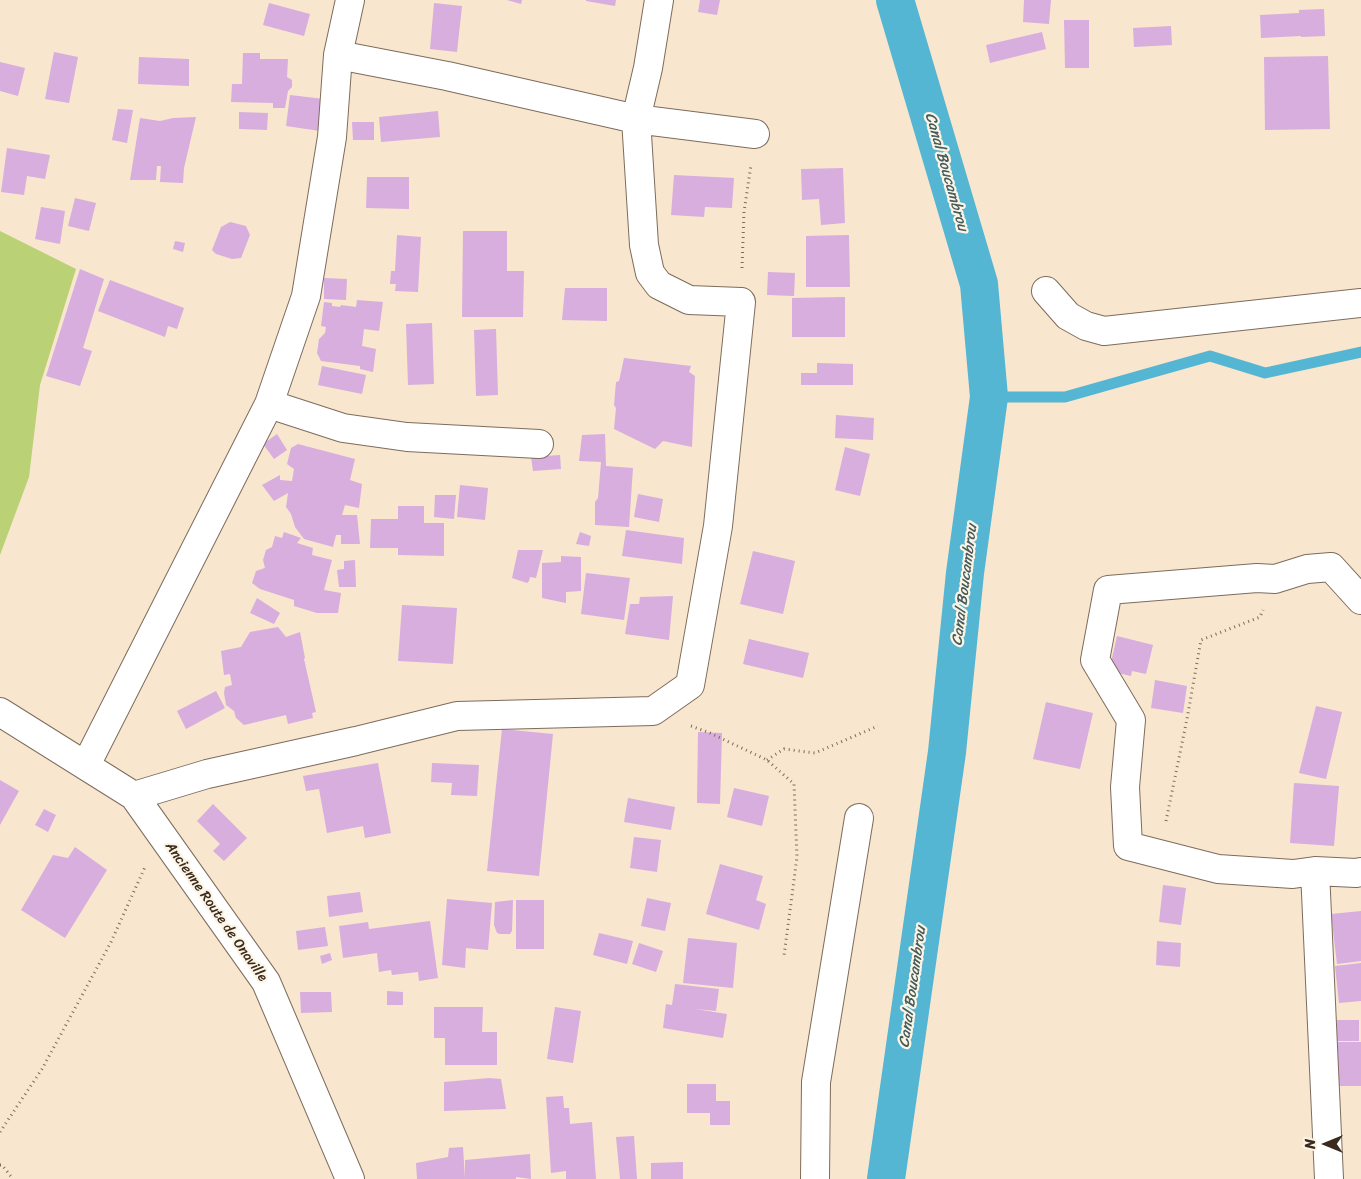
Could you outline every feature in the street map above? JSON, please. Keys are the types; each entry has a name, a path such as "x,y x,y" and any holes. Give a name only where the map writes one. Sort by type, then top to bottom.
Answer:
{"street":[{"path":"86,765 269,404 306,296 332,137 338,55 350,0"},
{"path":"134,796 207,774 356,741 457,716 652,712 690,684 718,526 741,302 689,300 658,285 650,273 644,245 636,120 648,68 659,0"},
{"path":"338,55 446,76 636,120 755,134"},
{"path":"1046,291 1068,316 1086,326 1104,331 1361,303"},
{"path":"269,404 343,428 407,437 539,444"},
{"path":"1361,600 1331,567 1307,569 1275,579 1257,578 1108,590 1095,660 1131,720 1125,787 1128,846 1218,869 1293,874 1315,871 1361,872"},
{"name":"Ancienne Route de Onaville","path":"0,712 134,796 266,982 350,1179"},
{"path":"815,1179 816,1082 859,818"},
{"path":"1315,871 1329,1179"}],"path":[{"path":"741,302 744,212 755,134"},
{"path":"1159,854 1201,640 1260,617 1275,579"},
{"path":"652,712 710,733 767,760 794,784 796,857 784,956"},
{"path":"767,760 784,749 815,753 878,726"},
{"path":"0,1132 42,1069 111,942 160,834"},
{"path":"0,1165 2,1165 12,1179"}],"green space":[{"path":"0,231 76,269 40,385 29,477 0,555"}],"building":[{"path":"507,0 522,0 521,4"},
{"path":"586,0 616,0 615,6"},
{"path":"700,0 720,0 717,15 698,12"},
{"path":"1024,0 1051,0 1049,24 1023,22"},
{"path":"269,3 310,14 304,36 263,25"},
{"path":"434,3 462,6 457,52 430,49"},
{"path":"1324,9 1325,36 1261,38 1260,15 1299,13 1299,10"},
{"path":"1064,20 1089,20 1089,68 1065,68"},
{"path":"1171,26 1172,45 1134,47 1133,28"},
{"path":"1042,32 1046,49 990,63 986,45"},
{"path":"54,52 78,57 69,103 45,99"},
{"path":"243,53 260,53 260,59 288,59 287,77 292,80 292,87 288,91 285,108 273,108 273,103 231,102 232,84 242,84"},
{"path":"1328,56 1330,129 1265,130 1264,57"},
{"path":"139,57 189,59 189,86 138,84"},
{"path":"0,62 25,68 18,96 0,91"},
{"path":"290,95 324,99 320,131 286,126"},
{"path":"118,109 133,110 127,143 112,140"},
{"path":"438,111 440,137 381,142 379,117"},
{"path":"239,112 268,113 267,130 239,129"},
{"path":"196,117 184,168 183,183 160,182 161,166 157,166 156,180 130,180 140,118 160,121 173,118"},
{"path":"352,122 374,122 374,140 353,140"},
{"path":"7,148 50,155 45,179 27,176 24,195 1,192"},
{"path":"843,168 845,223 821,225 819,199 802,200 801,169"},
{"path":"674,175 734,178 732,208 705,207 704,217 671,215"},
{"path":"367,177 409,177 409,209 366,208"},
{"path":"75,198 96,203 89,231 68,226"},
{"path":"41,207 65,211 60,244 35,239"},
{"path":"230,222 246,226 250,235 241,258 232,259 216,254 212,250 221,227"},
{"path":"463,231 507,231 507,271 524,271 523,317 462,317"},
{"path":"397,235 421,237 418,292 395,291 396,284 390,284 391,271 395,271"},
{"path":"849,235 850,287 806,287 806,236"},
{"path":"175,241 185,243 183,252 173,249"},
{"path":"80,269 104,279 83,348 92,351 80,386 46,376"},
{"path":"768,272 795,273 794,296 767,295"},
{"path":"324,278 347,279 346,300 324,299"},
{"path":"110,280 184,308 177,329 168,326 165,337 98,311"},
{"path":"565,288 607,288 607,321 562,320"},
{"path":"845,297 845,337 792,337 792,298"},
{"path":"357,300 383,302 379,331 364,329 362,346 376,349 373,372 360,369 360,366 321,361 317,353 319,339 325,333 326,327 321,326 324,302 332,303 332,306 356,307"},
{"path":"432,323 434,384 408,385 406,324"},
{"path":"496,329 498,395 476,396 474,330"},
{"path":"624,358 691,366 689,372 695,376 692,447 663,441 655,449 614,429 616,382 619,381"},
{"path":"817,363 853,364 853,385 801,385 801,373 817,373"},
{"path":"322,366 366,375 362,394 318,385"},
{"path":"836,415 874,418 873,440 835,438"},
{"path":"277,434 287,450 274,459 263,444"},
{"path":"605,434 606,466 633,468 629,527 595,525 595,502 598,498 601,462 579,461 582,435"},
{"path":"298,444 355,459 350,480 362,484 359,508 345,505 342,515 357,515 360,544 341,544 341,535 336,535 333,547 304,539 295,527 291,514 286,507 288,493 274,501 262,485 280,475 280,480 292,481 294,469 287,464 291,448"},
{"path":"845,447 870,454 860,496 835,490"},
{"path":"560,455 561,469 533,471 531,457"},
{"path":"460,485 488,488 485,520 457,517"},
{"path":"638,494 663,499 659,522 634,517"},
{"path":"435,495 456,495 454,519 434,517"},
{"path":"398,506 424,506 424,523 444,523 444,556 398,555 398,548 370,548 371,519 398,519"},
{"path":"626,530 684,538 682,564 622,556"},
{"path":"284,532 301,538 297,543 313,548 312,555 332,560 324,590 341,593 338,613 317,613 294,606 294,600 260,589 252,583 256,571 265,568 263,560 266,550 272,547 275,536 282,538"},
{"path":"580,532 591,536 589,546 576,544"},
{"path":"518,550 543,550 536,578 530,577 527,583 512,578"},
{"path":"753,551 795,561 783,614 740,604"},
{"path":"561,556 581,557 581,591 566,592 566,603 542,598 542,563 561,562"},
{"path":"355,560 356,587 339,587 337,570 344,569 344,561"},
{"path":"586,573 630,578 624,620 581,614"},
{"path":"673,596 669,640 625,634 630,604 639,604 640,597"},
{"path":"257,598 280,613 274,624 250,613"},
{"path":"402,605 457,608 453,664 398,661"},
{"path":"278,627 286,637 300,632 316,712 312,713 313,718 288,724 286,715 244,725 236,718 234,711 226,705 225,687 232,685 230,674 224,675 221,651 241,647 250,632"},
{"path":"1117,636 1153,645 1146,674 1132,671 1131,676 1109,671"},
{"path":"749,639 809,653 803,678 743,664"},
{"path":"1155,680 1187,686 1183,713 1151,708"},
{"path":"216,691 225,708 186,729 177,711"},
{"path":"1046,702 1093,713 1080,769 1033,759"},
{"path":"1316,706 1342,712 1326,779 1299,773"},
{"path":"502,729 553,734 539,876 487,871"},
{"path":"698,732 722,733 720,804 697,803"},
{"path":"378,763 391,833 365,838 363,826 327,833 319,789 306,791 303,776"},
{"path":"432,763 479,765 477,796 451,795 452,783 431,782"},
{"path":"0,780 19,791 0,825"},
{"path":"1294,783 1339,786 1334,846 1290,843"},
{"path":"734,788 769,796 762,826 727,817"},
{"path":"628,798 675,807 671,830 624,822"},
{"path":"213,804 247,838 224,861 213,851 220,844 197,821"},
{"path":"44,809 56,815 48,832 35,825"},
{"path":"634,837 661,840 657,872 630,868"},
{"path":"75,847 107,870 65,938 21,910 53,855 68,858"},
{"path":"720,864 763,876 756,900 766,904 759,930 706,914"},
{"path":"1163,885 1186,888 1181,925 1159,922"},
{"path":"360,892 363,912 329,917 327,896"},
{"path":"647,898 671,903 665,931 641,926"},
{"path":"447,899 492,903 488,950 466,948 465,968 442,965"},
{"path":"513,900 512,931 510,934 497,933 494,925 495,902"},
{"path":"516,900 544,900 544,949 516,949"},
{"path":"1361,911 1361,961 1337,964 1331,914"},
{"path":"430,921 438,978 419,981 418,972 392,975 391,970 379,972 377,953 343,958 339,926 368,922 369,929"},
{"path":"325,927 328,946 298,950 296,931"},
{"path":"599,933 633,941 627,964 593,955"},
{"path":"688,938 737,943 733,988 683,983"},
{"path":"1157,941 1181,943 1180,967 1156,965"},
{"path":"639,943 663,951 656,972 632,964"},
{"path":"330,953 332,960 322,964 320,956"},
{"path":"1361,963 1361,1001 1339,1003 1335,966"},
{"path":"675,984 719,989 716,1011 695,1009 727,1014 723,1038 663,1028 666,1004 672,1005"},
{"path":"387,991 403,992 403,1005 387,1005"},
{"path":"300,992 331,992 332,1012 301,1013"},
{"path":"434,1007 483,1007 482,1032 497,1032 497,1065 445,1065 445,1038 434,1038"},
{"path":"555,1007 581,1011 573,1063 547,1059"},
{"path":"1337,1020 1359,1020 1359,1041 1337,1041"},
{"path":"1335,1042 1361,1042 1361,1086 1336,1086"},
{"path":"489,1078 501,1079 506,1109 444,1111 444,1082"},
{"path":"687,1084 716,1084 716,1101 730,1101 730,1125 710,1125 710,1113 687,1113"},
{"path":"563,1096 564,1108 569,1108 570,1124 592,1122 596,1179 566,1179 566,1171 551,1173 546,1097"},
{"path":"634,1136 637,1179 620,1179 616,1137"},
{"path":"463,1147 465,1179 417,1179 416,1163 448,1157 449,1148"},
{"path":"530,1154 531,1179 516,1177 516,1179 465,1179 465,1160"},
{"path":"683,1162 683,1179 651,1179 651,1163"}],"waterway":[{"name":"Canal Boucambrou","path":"886,1179 947,752 965,573 989,397 979,284 895,0"},
{"path":"989,397 1065,397 1210,356 1265,373 1361,352"}]}
